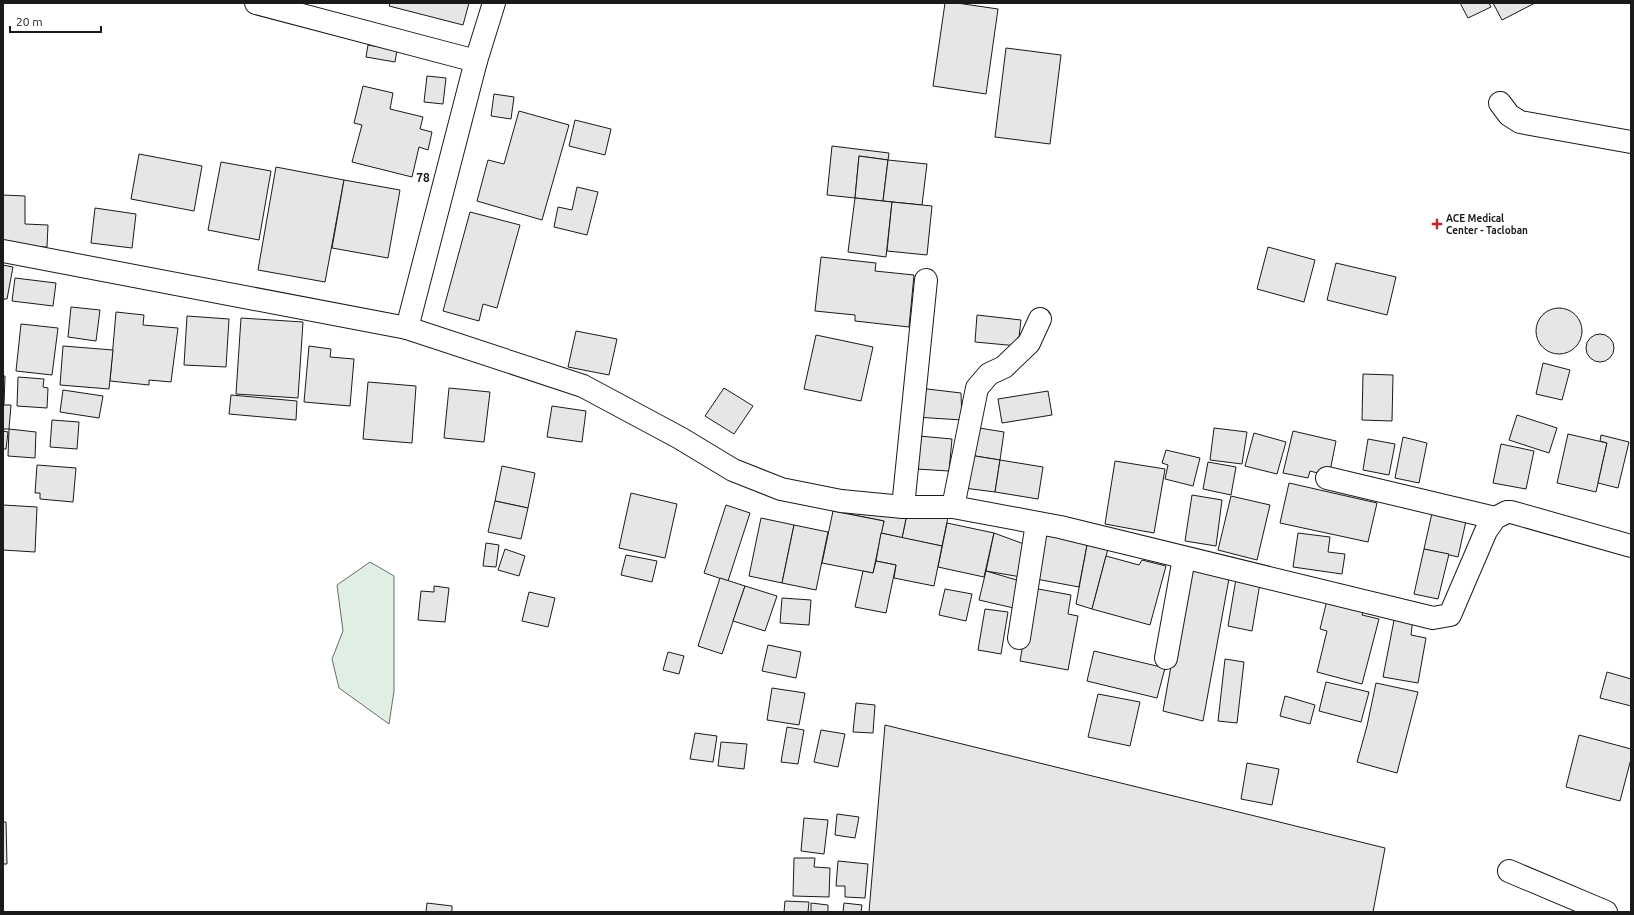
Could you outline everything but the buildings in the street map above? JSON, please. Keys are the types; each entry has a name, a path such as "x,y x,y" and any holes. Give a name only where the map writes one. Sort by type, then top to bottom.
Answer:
{"street":[{"path":"256,3 476,61"},
{"path":"407,328 476,61 494,3"},
{"path":"1500,103 1509,115 1520,122 1631,142"},
{"path":"3,251 407,328 583,386 680,438 733,470 781,489 841,501 903,507 953,507 1037,523 1425,616 1441,618 1450,615 1486,531 1495,518 1507,512 1631,546"},
{"path":"903,507 926,280"},
{"path":"953,507 977,388 989,374 1004,367 1029,343 1040,319"},
{"path":"1327,478 1495,518"},
{"path":"1019,638 1037,523"},
{"path":"1166,658 1184,558"},
{"path":"1509,871 1606,912"}],"green space":[{"path":"370,562 394,576 394,691 389,724 339,688 332,659 343,631 337,585"}],"place":[{"name":"ACE Medical Center - Tacloban","path":"1437,224"}],"district":[{"name":"78","path":"423,178"}]}
